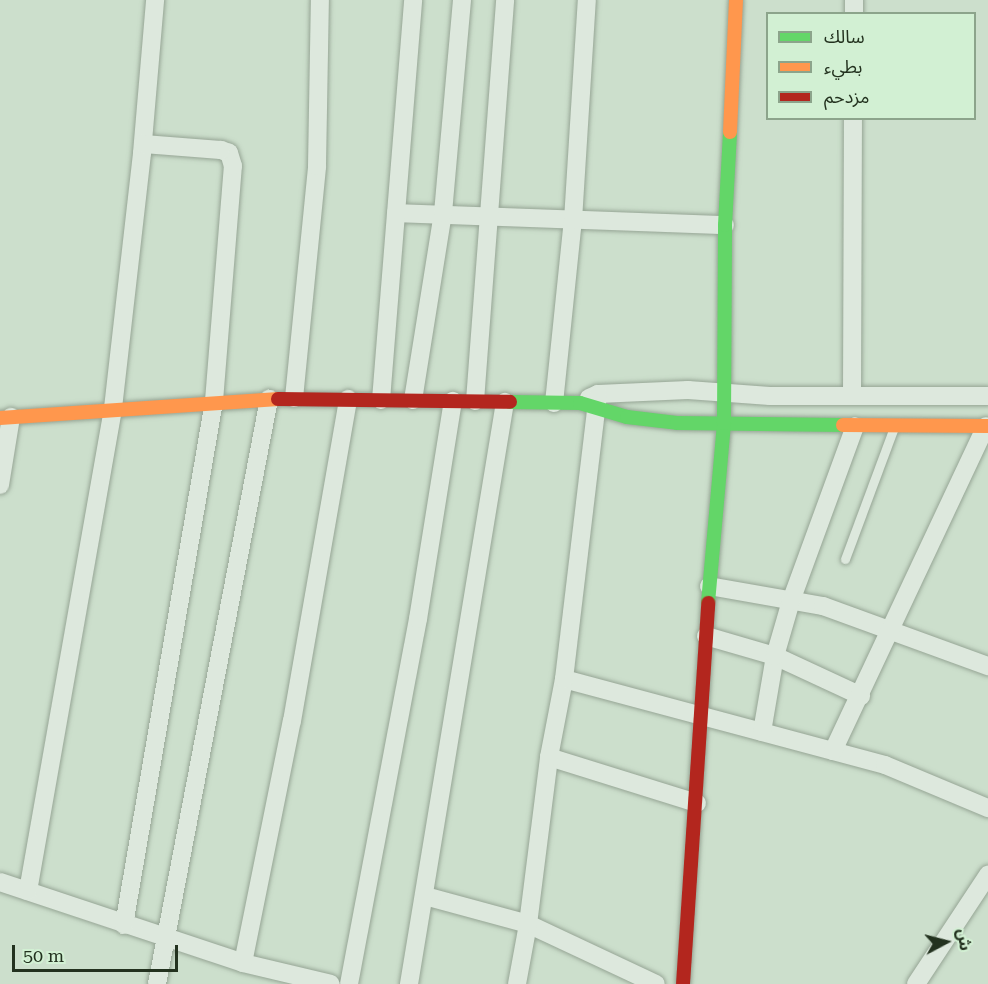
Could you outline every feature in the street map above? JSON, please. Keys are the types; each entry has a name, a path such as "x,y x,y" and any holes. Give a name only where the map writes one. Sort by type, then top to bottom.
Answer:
{"street":[{"path":"28,891 113,408 142,144 155,0"},
{"path":"294,398 317,166 320,0"},
{"path":"381,400 412,0"},
{"path":"413,400 443,213 462,0"},
{"path":"475,401 505,0"},
{"path":"554,403 573,220 587,0"},
{"path":"683,984 697,803 709,586 724,423 725,225 736,0"},
{"path":"852,395 853,120"},
{"path":"124,925 214,401 233,159 229,153 221,150 142,144"},
{"path":"396,213 725,225"},
{"path":"0,485 6,417 214,401 294,398 580,403 688,390 770,396 988,396"},
{"path":"157,984 269,399"},
{"path":"243,963 292,721 348,399"},
{"path":"349,984 418,620 453,401"},
{"path":"409,984 505,402"},
{"path":"598,402 677,423 987,426 833,751"},
{"path":"517,984 528,924 549,757 564,680 598,402"},
{"path":"762,732 775,656 791,601 855,426"},
{"path":"709,586 823,606 988,666"},
{"path":"706,636 775,656 861,696"},
{"path":"564,680 885,765 988,808"},
{"path":"549,757 697,803"},
{"path":"916,984 988,875"},
{"path":"0,882 243,963 266,976 331,984"},
{"path":"425,896 528,924 656,984"}],"lane":[{"path":"845,559 895,426"}],"traffic: fast":[{"path":"708,603 724,423 725,225 730,132"},
{"path":"510,402 580,403 627,417 677,423 843,425"}],"traffic: slow":[{"path":"730,132 736,0"},
{"path":"0,418 278,399"},
{"path":"843,425 988,426"}],"traffic: jam":[{"path":"278,399 510,402"},
{"path":"683,984 708,603"}]}
